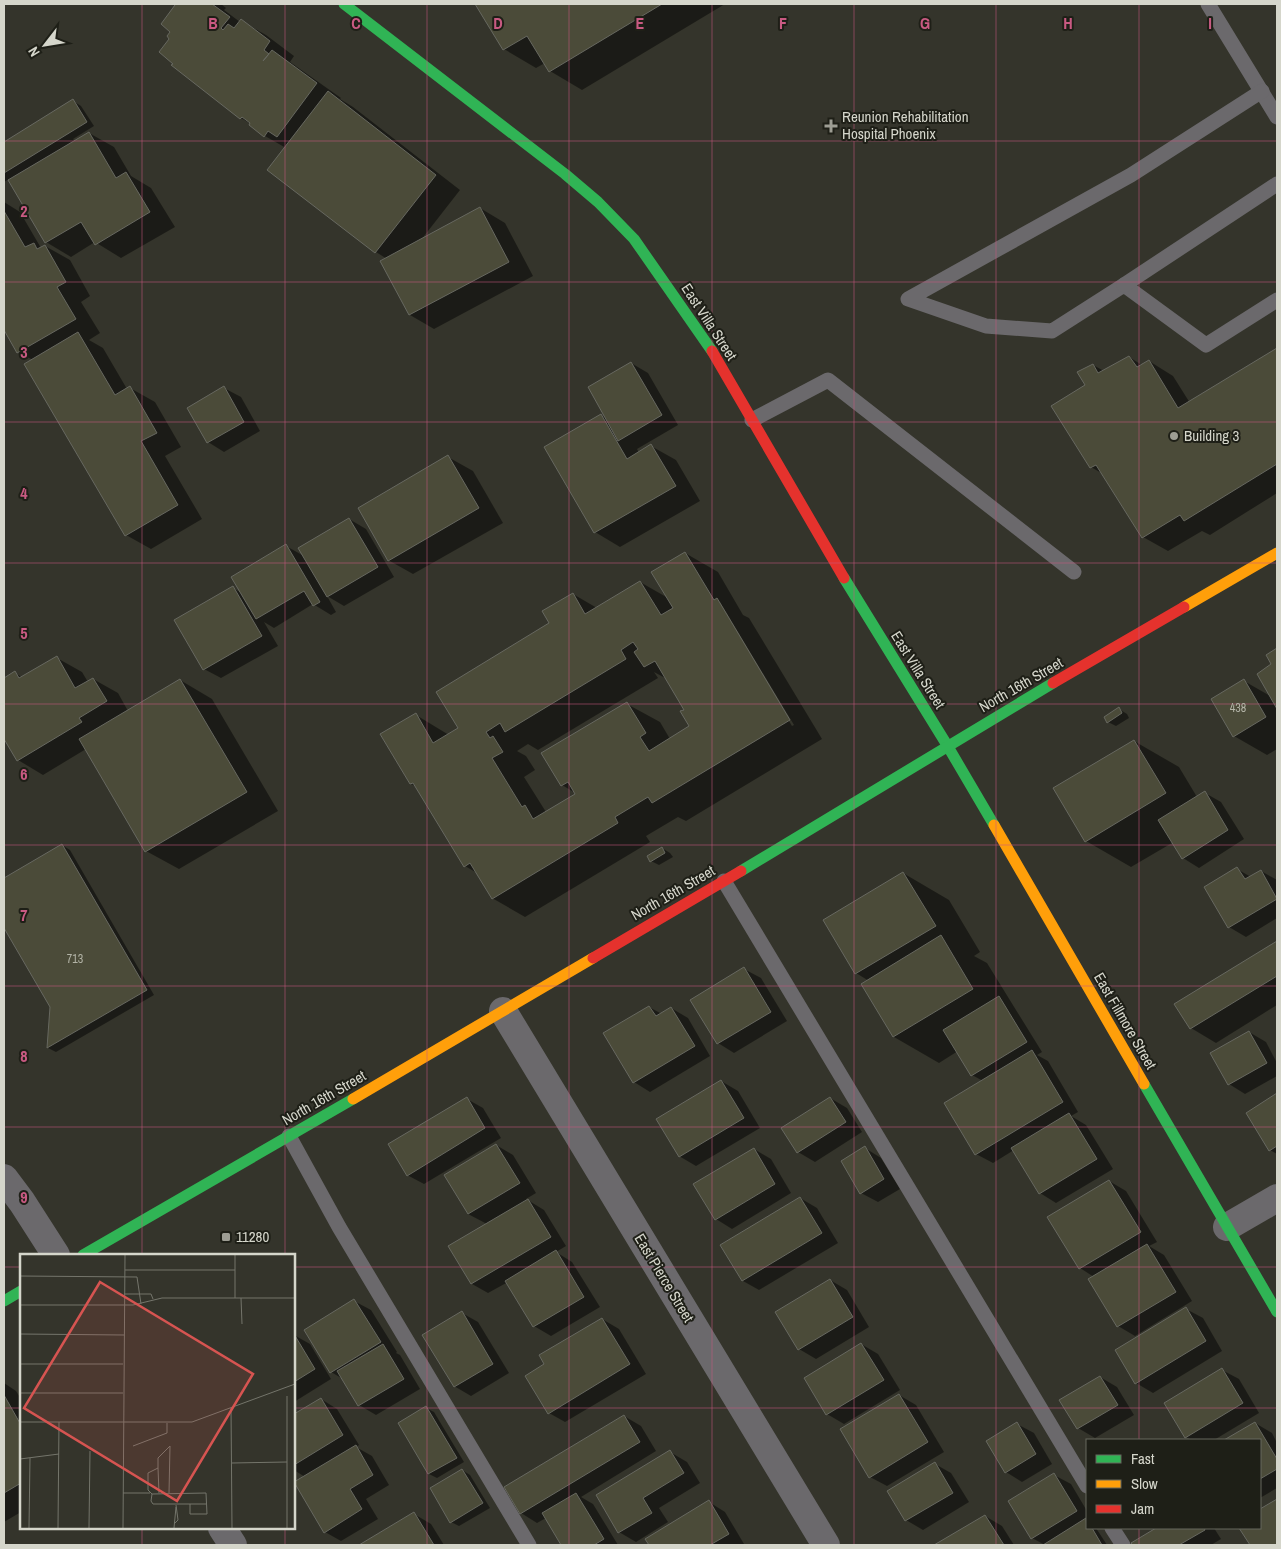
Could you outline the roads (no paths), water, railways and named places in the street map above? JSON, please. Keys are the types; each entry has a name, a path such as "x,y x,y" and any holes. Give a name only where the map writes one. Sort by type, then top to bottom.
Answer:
{"street":[{"name":"East Villa Street","path":"356,7 565,174 598,202 634,239 708,344 897,666 948,745"},
{"name":"North 16th Street","path":"85,1254 503,1011 724,881 948,745 1277,553"},
{"name":"East Fillmore Street","path":"948,745 1277,1312"},
{"name":"East Pierce Street","path":"503,1011 826,1545"},
{"path":"4,1178 55,1254"},
{"path":"1227,1227 1277,1198"},
{"path":"4,1301 20,1292"},
{"path":"223,1529 233,1545"}],"lane":[{"path":"1208,4 1277,117"},
{"path":"1262,92 1131,175 908,299 986,326 1052,331 1277,184"},
{"path":"1124,285 1206,345 1277,300"},
{"path":"752,420 828,380 1074,572"},
{"path":"724,881 1086,1484"},
{"path":"289,1136 339,1227 529,1545"},
{"path":"1113,1529 1123,1545"}],"place":[{"name":"Reunion Rehabilitation Hospital Phoenix","path":"831,126"},
{"name":"Building 3","path":"1174,436"},
{"name":"11280","path":"226,1237"}]}
